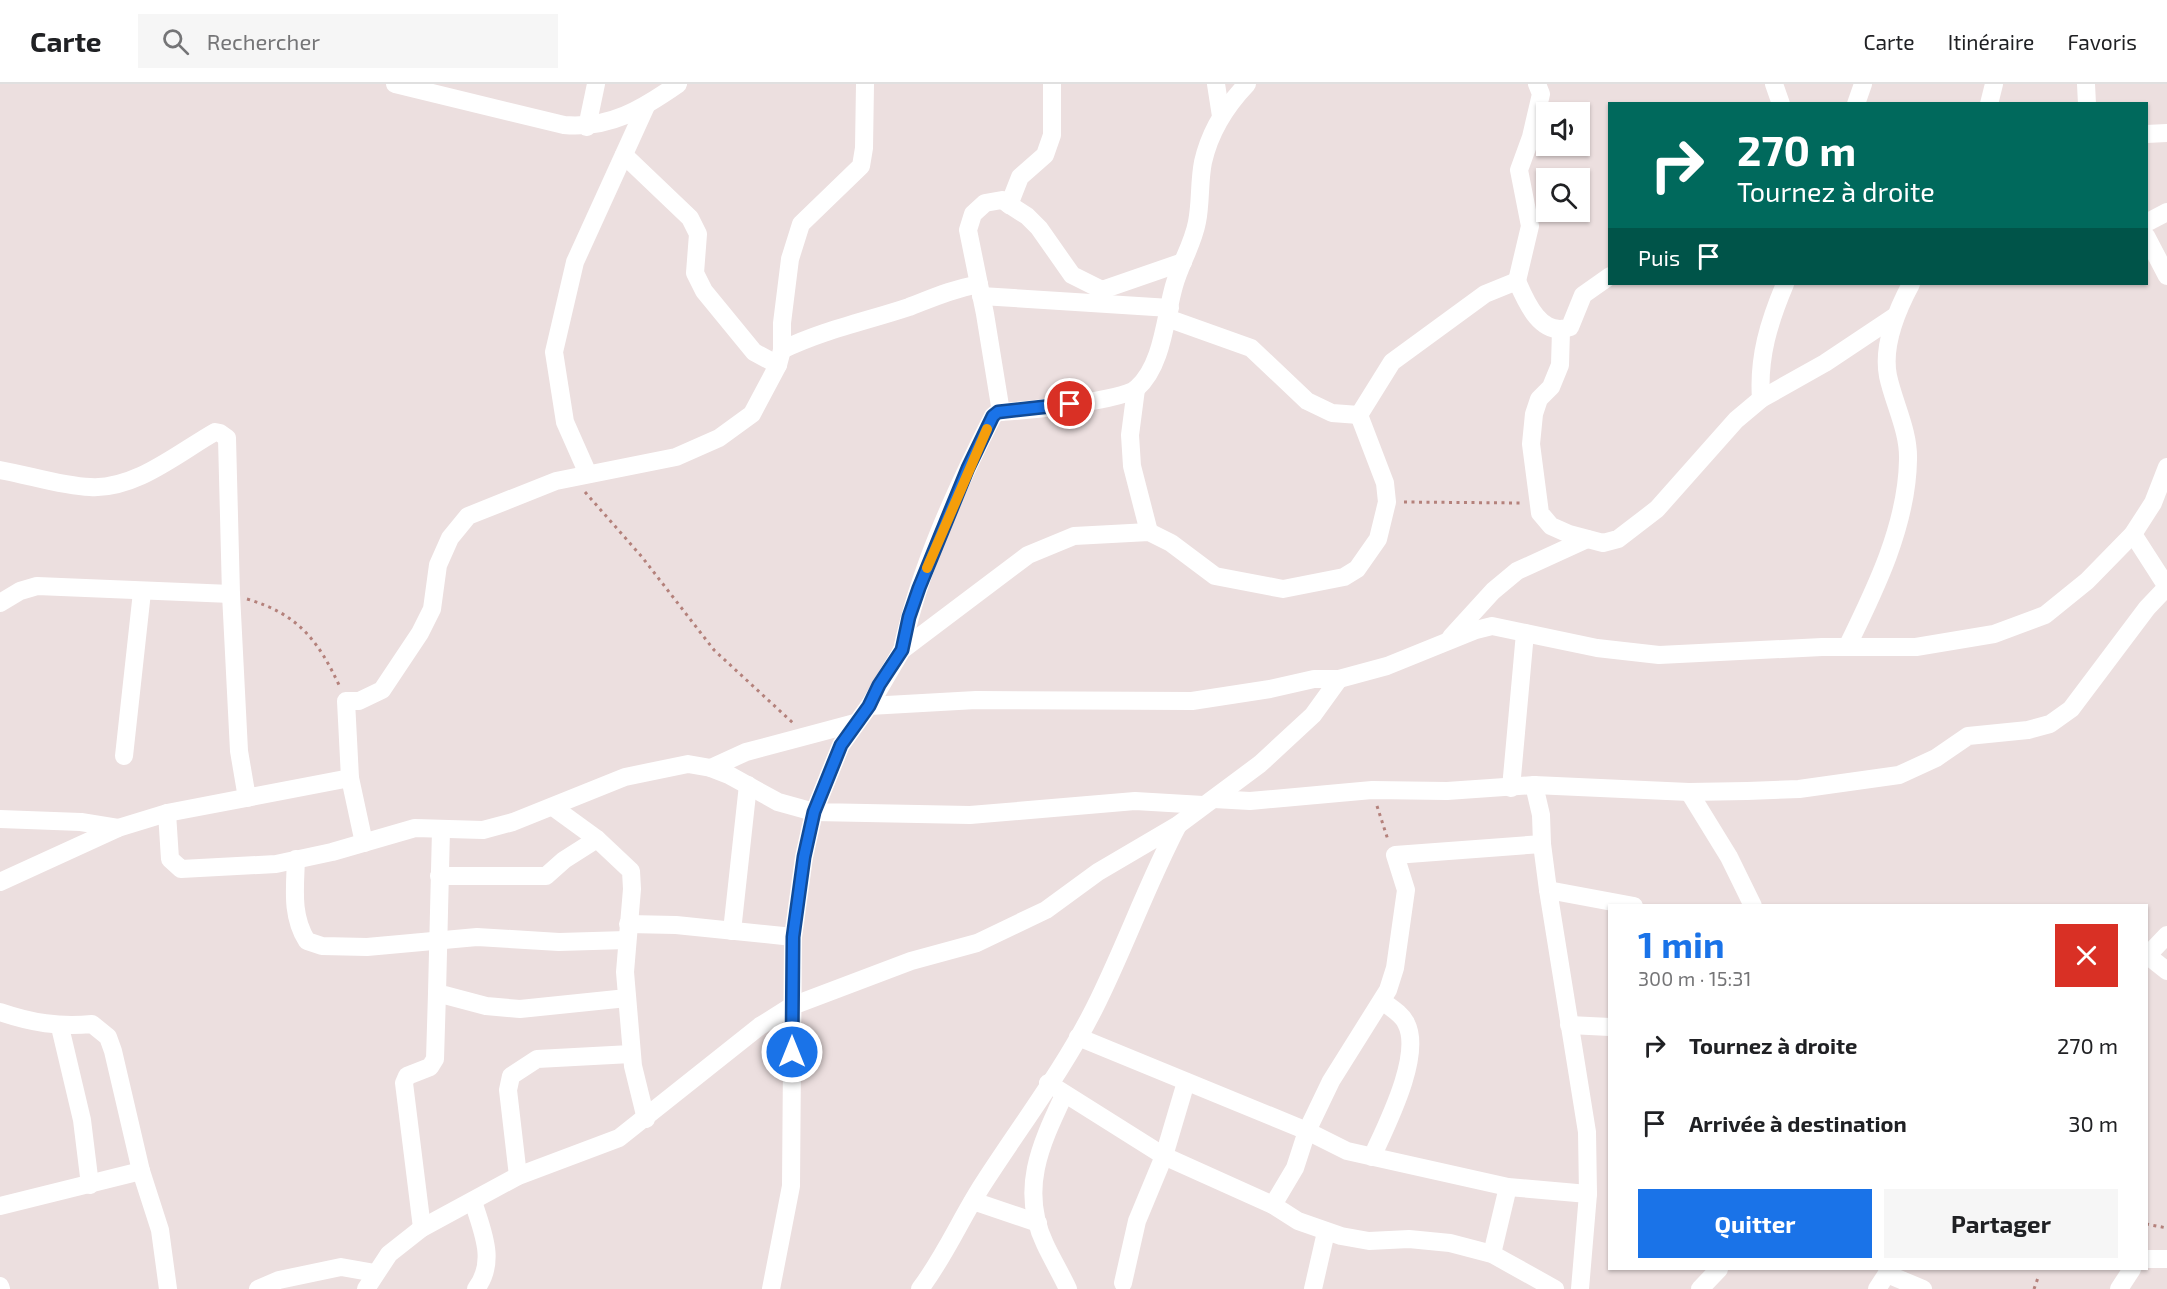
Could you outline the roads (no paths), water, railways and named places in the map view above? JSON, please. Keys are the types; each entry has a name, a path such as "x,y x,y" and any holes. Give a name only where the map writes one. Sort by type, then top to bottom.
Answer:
{"street":[{"path":"395,84 564,125 587,127 632,114 678,84"},
{"path":"587,127 596,84"},
{"path":"364,843 350,778 346,701 359,701 382,690 414,642 432,609 438,566 450,538 468,516 580,476 676,457 719,438 752,414 780,357 790,259 801,224 861,166 864,148 864,84"},
{"path":"1009,205 1020,177 1045,155 1052,135 1052,84"},
{"path":"1216,84 1221,116"},
{"path":"1149,532 1132,466 1130,435 1136,389 1147,375 1159,347 1173,286 1197,223 1203,163 1212,133 1221,116 1247,84"},
{"path":"1537,84 1541,94 1531,137 1519,170 1530,226 1517,280 1526,302 1537,316 1548,328 1561,330 1570,327 1583,295 1608,277"},
{"path":"1774,84 1780,102"},
{"path":"1857,102 1863,84"},
{"path":"1990,102 1994,84"},
{"path":"2086,84 2088,102"},
{"path":"580,476 565,422 554,352 575,262 646,106"},
{"path":"2148,134 2167,133"},
{"path":"624,155 690,218 698,234 695,273 704,291 754,352 780,357 803,339 910,306 948,290 980,290 1168,313 1251,348 1307,401 1332,413 1359,415"},
{"path":"1001,412 968,230 973,214 985,203 1002,200 1027,216 1040,228 1071,275 1102,290 1183,262"},
{"path":"2148,222 2167,212"},
{"path":"2148,240 2167,276"},
{"path":"1359,415 1392,362 1485,294 1517,280"},
{"path":"1761,399 1759,374 1765,336 1785,285"},
{"path":"1847,647 1877,580 1906,490 1908,457 1903,428 1888,374 1894,317 1910,285"},
{"path":"1561,330 1563,336 1560,365 1551,387 1539,399 1534,414 1531,444 1538,503 1540,513 1551,526 1603,543 1618,539 1657,509 1736,420 1761,399 1825,363 1894,317"},
{"path":"902,650 909,617 943,527 991,421 1001,412 1090,401 1136,389"},
{"path":"771,1289 790,1186 793,937 804,857 814,812 841,745 869,706 879,685 902,650 1028,555 1074,536 1149,532 1171,543 1215,576 1283,589 1344,576 1357,569 1378,539 1387,502 1385,483 1359,415"},
{"path":"0,470 91,488 119,485 215,432 227,438 238,751 247,798"},
{"path":"869,706 976,700 1192,701 1270,689 1314,679 1339,679 1405,660 1448,641 1492,626 1597,648 1659,655 1847,647 1916,647 1956,642 1994,633 2045,615 2087,580 2133,534 2153,502 2167,467"},
{"path":"167,813 170,859 181,869 276,864 415,828 483,830 553,807 626,777 688,765 711,768 778,802 814,812 970,815 1134,801 1279,800 1372,790 1511,788 1534,785 1689,792 1798,789 1899,775 1936,758 1968,736 2028,730 2050,724 2071,709 2147,608 2167,588 2133,534"},
{"path":"1448,641 1493,591 1517,571 1587,539"},
{"path":"0,603 20,591 37,586 231,594"},
{"path":"124,756 142,592"},
{"path":"1511,788 1525,633"},
{"path":"258,1289 279,1280 341,1267 370,1281 389,1254 422,1228 518,1176 619,1138 646,1119 760,1026 792,1006 911,961 977,943 1046,910 1098,872 1178,825 1260,764 1313,715 1339,679"},
{"path":"711,768 746,752 805,734 855,723"},
{"path":"0,882 118,828 167,813 350,778"},
{"path":"732,931 748,785"},
{"path":"1534,785 1541,815 1548,890 1557,929 1569,1025 1587,1132 1588,1194 1580,1289"},
{"path":"1689,792 1729,857 1752,904"},
{"path":"553,807 597,839 631,871 625,972 631,1054 646,1119"},
{"path":"0,819 81,822 118,828"},
{"path":"920,1289 938,1266 973,1201 1078,1037 1118,960 1160,859 1178,825"},
{"path":"422,1228 404,1083 407,1076 430,1067 435,1059 436,941 441,830"},
{"path":"439,876 546,876 564,860 597,839"},
{"path":"1273,1205 1295,1168 1308,1131 1351,1046 1382,1001 1395,968 1406,890 1395,855 1542,844"},
{"path":"296,859 295,915 307,941 322,946 367,947 477,938 559,942 676,925 793,937"},
{"path":"1548,890 1623,904"},
{"path":"2148,956 2167,935"},
{"path":"2148,958 2167,971"},
{"path":"437,993 486,1006 520,1009 627,998"},
{"path":"1372,1157 1403,1081 1410,1051 1410,1036 1405,1019 1382,1001"},
{"path":"0,1012 36,1023 60,1027 92,1024 108,1036 114,1052 141,1171 160,1230 168,1289"},
{"path":"1569,1025 1608,1027"},
{"path":"60,1027 82,1120 90,1185"},
{"path":"1078,1037 1308,1131 1347,1151 1508,1187 1588,1194"},
{"path":"518,1176 508,1090 511,1076 537,1059 631,1054"},
{"path":"1123,1283 1137,1221 1164,1156 1186,1082"},
{"path":"1048,1083 1164,1156 1273,1205 1298,1221 1326,1232 1369,1240 1409,1239 1450,1243 1492,1254 1555,1289"},
{"path":"1064,1095 1043,1140 1033,1170 1038,1223 1044,1242 1068,1289"},
{"path":"1,1200 90,1185 141,1171"},
{"path":"1492,1254 1508,1187"},
{"path":"473,1201 488,1248 483,1280 476,1289"},
{"path":"973,1201 1038,1223"},
{"path":"1313,1289 1326,1232"},
{"path":"2148,1259 2167,1259"},
{"path":"1700,1289 1718,1270"},
{"path":"2119,1289 2131,1270"},
{"path":"1884,1277 1923,1289"}]}
